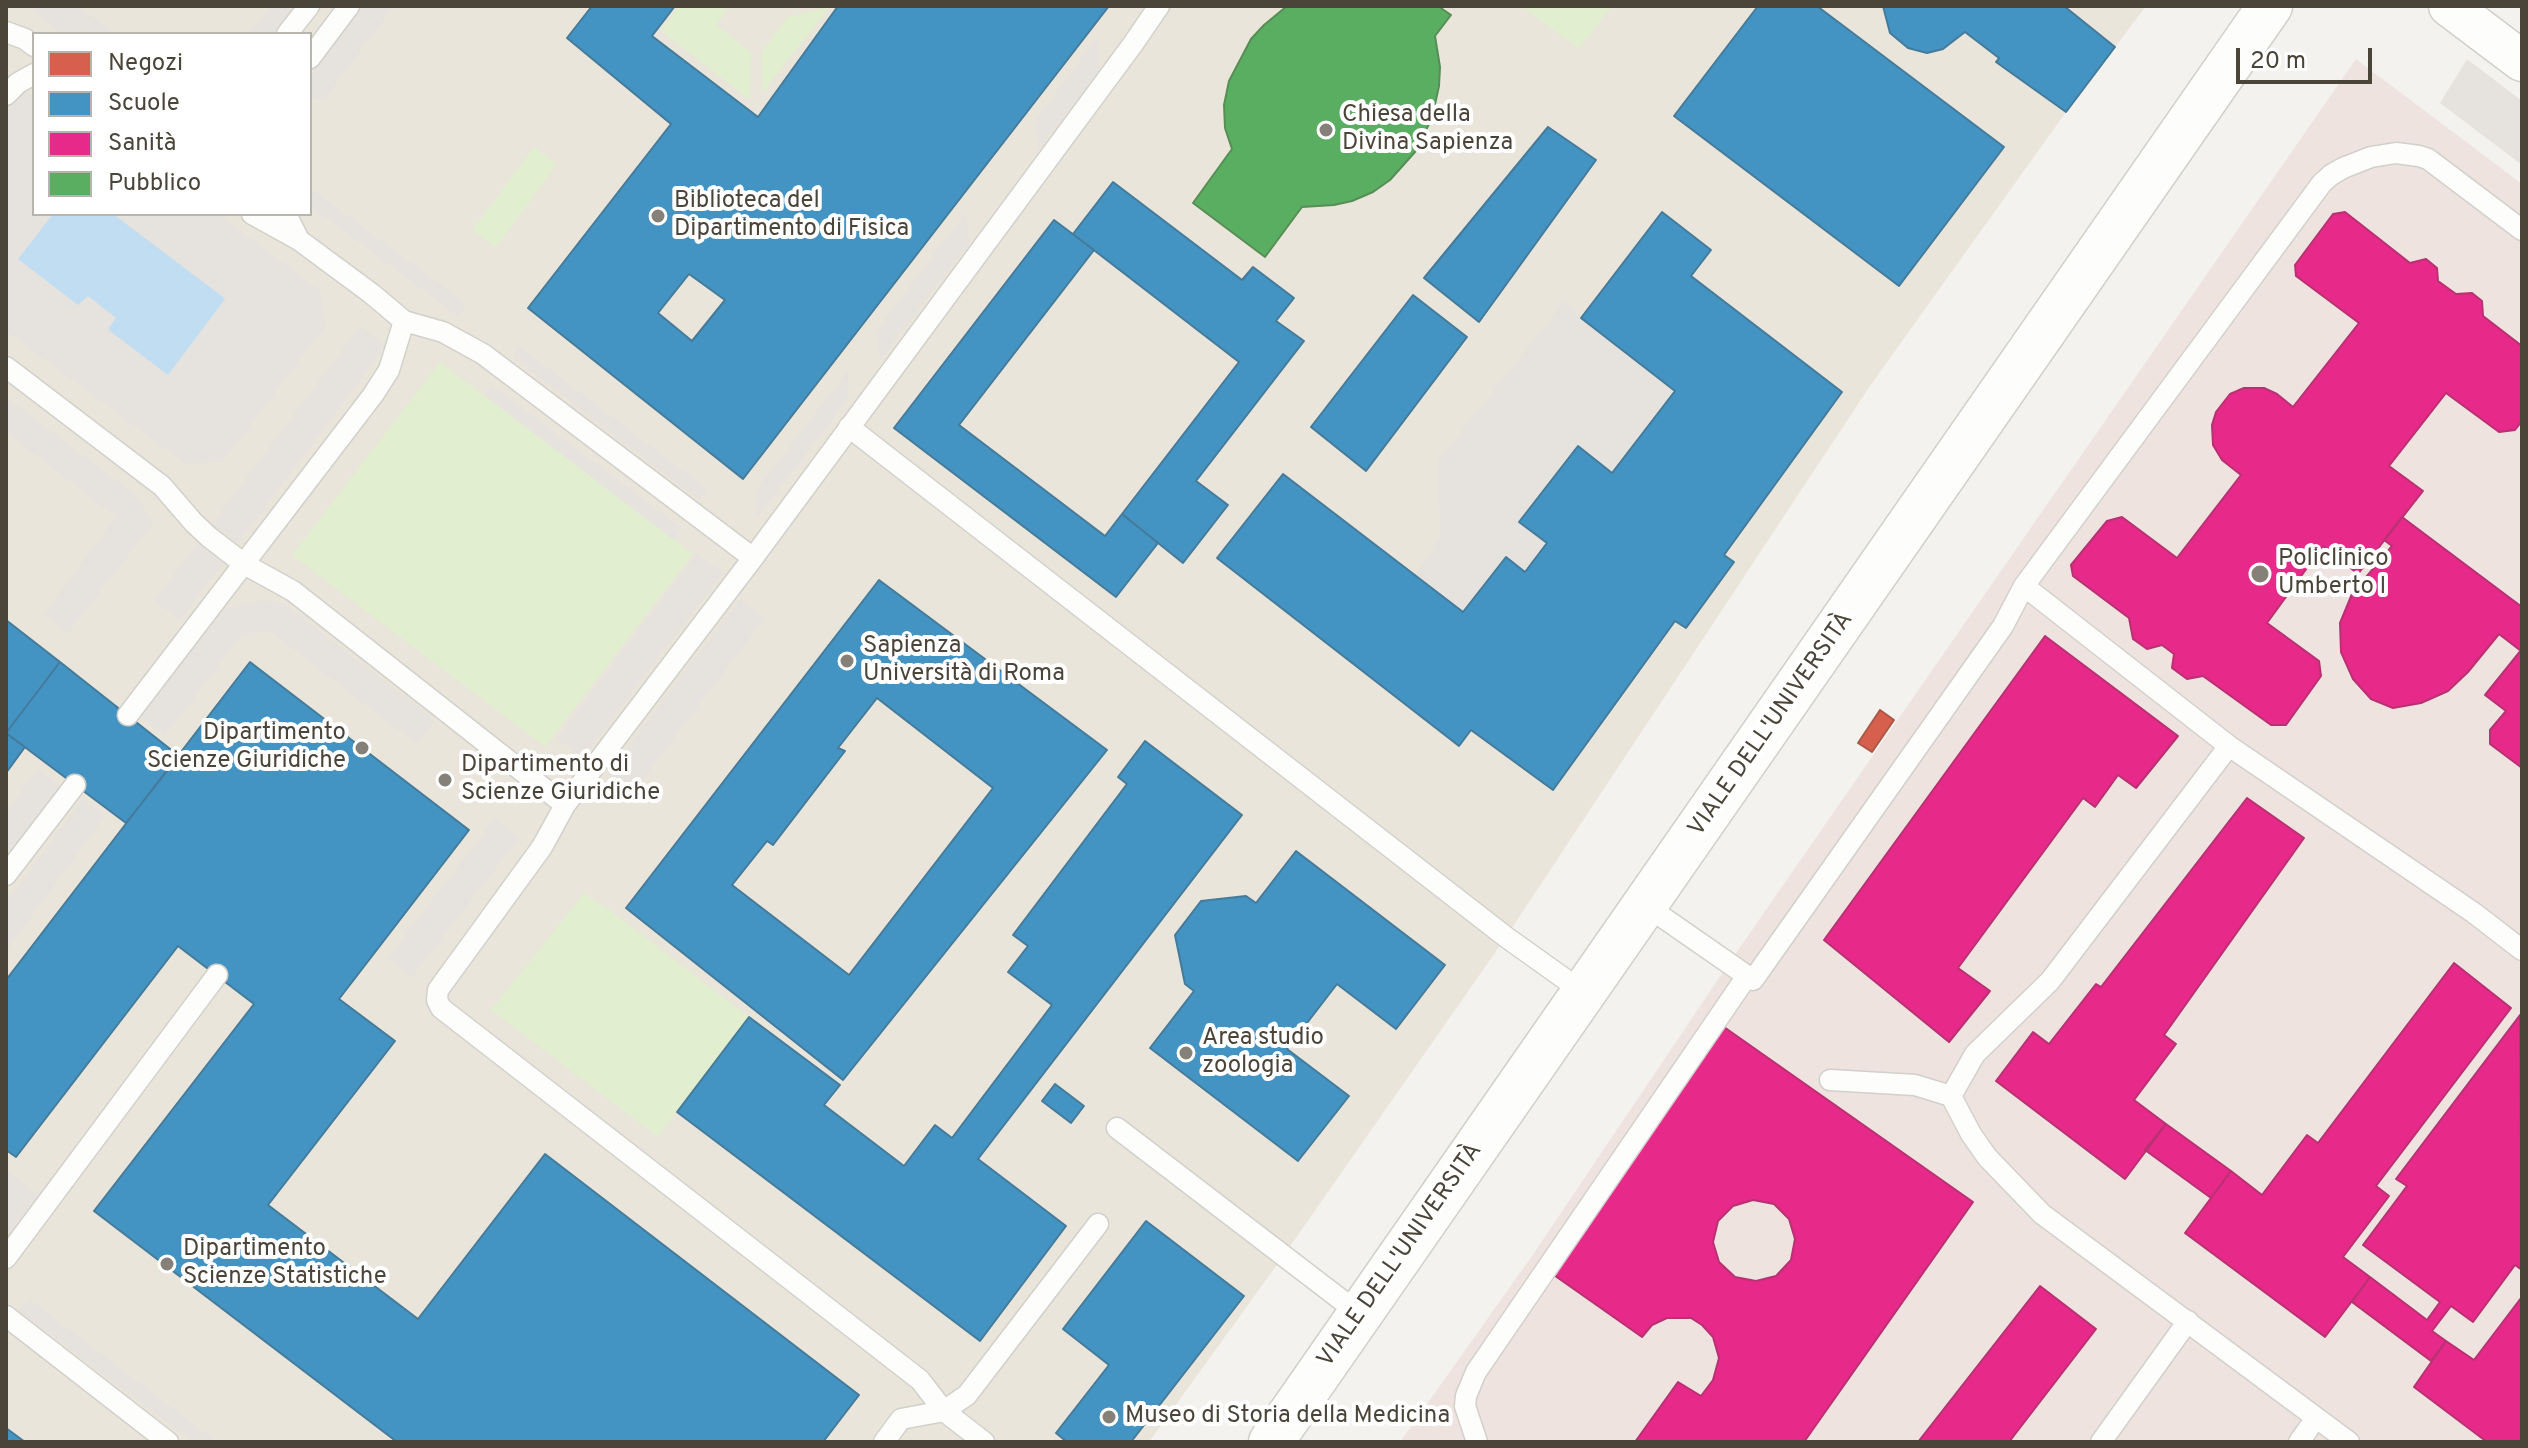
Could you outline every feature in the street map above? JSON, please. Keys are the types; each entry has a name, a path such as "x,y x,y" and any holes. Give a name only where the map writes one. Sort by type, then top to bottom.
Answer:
{"street":[{"name":"VIALE DELL'UNIVERSITÀ","path":"1271,1442 2270,6"},
{"path":"2449,6 2522,61"}],"lane":[{"path":"289,32 309,6"},
{"path":"312,55 349,6"},
{"path":"984,1442 944,1411 920,1380 441,1008 437,1000 438,990 542,847 565,805 753,558 1159,6"},
{"path":"6,32 32,44"},
{"path":"6,95 32,75"},
{"path":"1645,905 1753,980 2003,626 2024,586 2322,183 2331,175 2380,155 2396,153 2419,156 2428,159 2522,230"},
{"path":"256,216 299,240 404,321 443,332 483,354 753,558"},
{"path":"287,216 299,240"},
{"path":"128,715 373,395 389,370 404,321"},
{"path":"6,367 162,486 194,523 244,564 293,591 565,805"},
{"path":"849,427 1506,937 1583,992"},
{"path":"2024,586 2229,746 2474,913 2522,950"},
{"path":"1951,1096 1975,1054 2050,981 2229,746"},
{"path":"6,875 75,785"},
{"path":"6,1258 217,975"},
{"path":"1477,1442 1465,1406 1476,1372 1747,976"},
{"path":"1830,1080 1915,1085 1951,1096 1987,1157 2042,1214 2349,1442"},
{"path":"1117,1128 1361,1315"},
{"path":"884,1442 901,1419 944,1411 967,1395 1098,1224"},
{"path":"6,1316 168,1442"},
{"path":"2101,1442 2188,1321"},
{"path":"2299,1442 2316,1418"}],"shaded area":[{"name":"Sapienza Università di Roma","path":"6,6 2146,6 2066,112 1870,386 1506,937 1149,1442 6,1442"},
{"path":"27,6 78,6 112,32 60,32"},
{"path":"270,6 303,6 284,32 250,32"},
{"path":"360,6 394,6 325,98 312,99 312,72"},
{"path":"1097,37 1100,69 1038,151 1035,121"},
{"name":"Policlinico Umberto I","path":"2356,59 2522,184 2522,1442 1400,1442 1534,1253 1729,963"},
{"path":"2467,59 2522,101 2522,165 2440,103"},
{"path":"21,94 32,94 32,216 221,216 319,290 326,325 224,460 187,465 6,331 6,114"},
{"path":"312,189 467,304 458,316 312,207"},
{"path":"966,212 970,241 880,360 876,331"},
{"path":"1565,301 1581,318 1675,391 1612,473 1577,448 1519,522 1547,543 1525,572 1506,557 1463,612 1415,576 1440,537 1438,460"},
{"path":"360,326 386,346 180,620 154,601"},
{"path":"520,347 707,489 698,499 513,358"},
{"path":"848,371 848,399 756,518 756,490"},
{"path":"492,385 681,528 674,540 485,395"},
{"path":"6,397 134,494 154,522 68,633 43,615 116,517 6,432"},
{"path":"697,553 723,573 582,758 557,738"},
{"path":"740,599 765,618 633,792 608,773"},
{"path":"258,600 283,603 435,720 416,744 270,631 242,634 165,736 141,717 225,608"},
{"path":"38,770 62,788 6,860 6,810"},
{"path":"83,798 105,816 6,951 6,903"},
{"path":"495,818 519,838 412,977 387,959"},
{"path":"6,1170 39,1194 6,1237"},
{"path":"29,1299 217,1442 193,1442 19,1311"}],"green space":[{"path":"679,6 729,6 716,25 751,52 750,100 661,31"},
{"path":"1521,6 1612,6 1579,49"},
{"path":"830,7 762,93 761,53 787,17"},
{"path":"534,147 557,164 496,248 472,230"},
{"path":"440,362 693,554 545,747 292,555"},
{"path":"584,893 749,1017 658,1137 491,1010"}],"water":[{"path":"51,216 116,216 225,299 168,375 110,331 116,318 88,296 78,305 18,259"}],"building: Negozi":[{"path":"1880,710 1894,720 1872,752 1858,743"}],"building: Scuole":[{"path":"592,6 675,6 652,36 758,117 838,6 1109,6 743,479 528,308 671,124 567,38","holes":["689,274 725,300 692,341 658,313"]},
{"path":"1758,6 1817,6 2004,147 1899,286 1674,116"},
{"path":"1883,6 2064,6 2115,47 2066,112 1996,62 1999,58 1965,32 1943,49 1927,53 1908,48 1890,33"},
{"path":"1548,127 1596,160 1479,322 1424,278"},
{"path":"1113,182 1242,280 1253,267 1294,298 1276,321 1304,341 1196,481 1228,505 1183,563 1122,514 1239,362 1073,234"},
{"path":"1662,212 1711,250 1691,276 1842,392 1724,555 1734,562 1686,628 1675,621 1553,790 1471,730 1459,746 1217,558 1283,474 1463,612 1506,557 1525,572 1547,543 1519,522 1578,446 1612,473 1675,391 1581,318"},
{"path":"1054,220 1094,250 959,425 1105,536 1122,514 1158,543 1116,597 894,428"},
{"path":"1413,295 1467,337 1366,471 1311,427"},
{"path":"879,580 1107,750 843,1080 626,908","holes":["877,698 993,788 849,975 732,885 767,841 773,845 845,751 838,748"]},
{"path":"6,620 60,662 6,733"},
{"path":"60,662 179,756 126,823 6,733"},
{"path":"250,662 469,830 339,999 395,1041 268,1205 418,1319 545,1154 859,1395 823,1442 397,1442 94,1211 254,1004 178,946 16,1157 6,1150 6,980"},
{"path":"6,733 25,747 6,773"},
{"path":"1145,741 1242,815 978,1159 1066,1226 980,1341 677,1112 749,1017 840,1085 824,1105 904,1166 935,1125 952,1138 1052,1005 1008,972 1028,946 1013,935 1127,784 1118,777"},
{"path":"1296,851 1445,965 1396,1029 1337,984 1287,1049 1349,1096 1298,1161 1150,1048 1194,991 1185,984 1175,935 1201,901 1246,896 1256,903"},
{"path":"1055,1084 1084,1106 1071,1123 1042,1101"},
{"path":"1146,1221 1244,1296 1131,1442 1067,1442 1056,1433 1109,1365 1063,1329"},
{"path":"6,1428 25,1442 6,1442"}],"building: Sanità":[{"path":"2345,212 2410,263 2426,259 2437,268 2438,281 2456,294 2472,293 2482,301 2483,316 2522,346 2522,421 2515,430 2499,432 2446,393 2389,466 2423,491 2358,574 2323,546 2267,623 2319,661 2321,676 2286,725 2271,725 2203,676 2187,679 2172,668 2174,654 2162,645 2147,649 2133,639 2129,618 2073,576 2071,565 2107,521 2122,517 2177,558 2241,475 2222,460 2213,445 2212,425 2216,412 2230,394 2244,388 2264,388 2293,407 2359,323 2296,276 2295,265 2333,214"},
{"path":"2402,517 2522,607 2522,649 2499,634 2448,691 2421,703 2393,708 2371,699 2353,679 2341,652 2340,623 2352,594 2392,546 2384,540"},
{"path":"2045,636 2178,736 2136,788 2118,775 2095,807 2083,798 1958,968 1990,991 1949,1042 1824,940"},
{"path":"2522,649 2522,768 2490,744 2490,730 2506,711 2485,695"},
{"path":"2247,798 2304,838 2164,1035 2176,1044 2134,1100 2166,1124 2125,1179 1996,1081 2033,1032 2049,1044 2096,984 2101,987"},
{"path":"2454,963 2511,1008 2376,1186 2389,1196 2343,1257 2370,1277 2325,1337 2185,1233 2231,1171 2262,1195 2307,1135 2318,1143"},
{"path":"2520,1015 2522,1270 2515,1265 2473,1322 2451,1306 2432,1331 2446,1341 2431,1361 2352,1302 2370,1277 2427,1320 2440,1302 2363,1245 2407,1186 2396,1179"},
{"path":"1724,1027 1973,1202 1804,1442 1635,1442 1678,1382 1701,1396 1713,1380 1719,1358 1713,1337 1691,1318 1667,1318 1652,1325 1642,1337 1551,1273","holes":["1753,1200 1774,1204 1789,1219 1795,1239 1791,1260 1776,1276 1756,1281 1735,1277 1719,1262 1713,1242 1718,1221 1733,1206"]},
{"path":"2166,1124 2231,1171 2211,1198 2145,1150"},
{"path":"2040,1286 2096,1329 2009,1442 1918,1442"},
{"path":"2521,1298 2522,1442 2487,1442 2414,1387 2446,1341 2474,1360"}],"building: Pubblico":[{"name":"Chiesa della Divina Sapienza","path":"1287,6 1438,6 1451,15 1435,36 1440,67 1439,86 1432,118 1415,152 1390,180 1373,192 1334,205 1302,207 1265,257 1193,203 1232,149 1225,128 1224,105 1229,81 1251,39"}],"place":[{"name":"Chiesa della Divina Sapienza","path":"1326,130"},
{"name":"Biblioteca del Dipartimento di Fisica","path":"658,216"},
{"name":"Policlinico Umberto I","path":"2260,574"},
{"name":"Sapienza Università di Roma","path":"847,661"},
{"name":"Dipartimento Scienze Giuridiche","path":"362,748"},
{"name":"Dipartimento di Scienze Giuridiche","path":"445,780"},
{"name":"Area studio zoologia","path":"1186,1053"},
{"name":"Dipartimento Scienze Statistiche","path":"167,1264"},
{"name":"Museo di Storia della Medicina","path":"1109,1417"}]}
